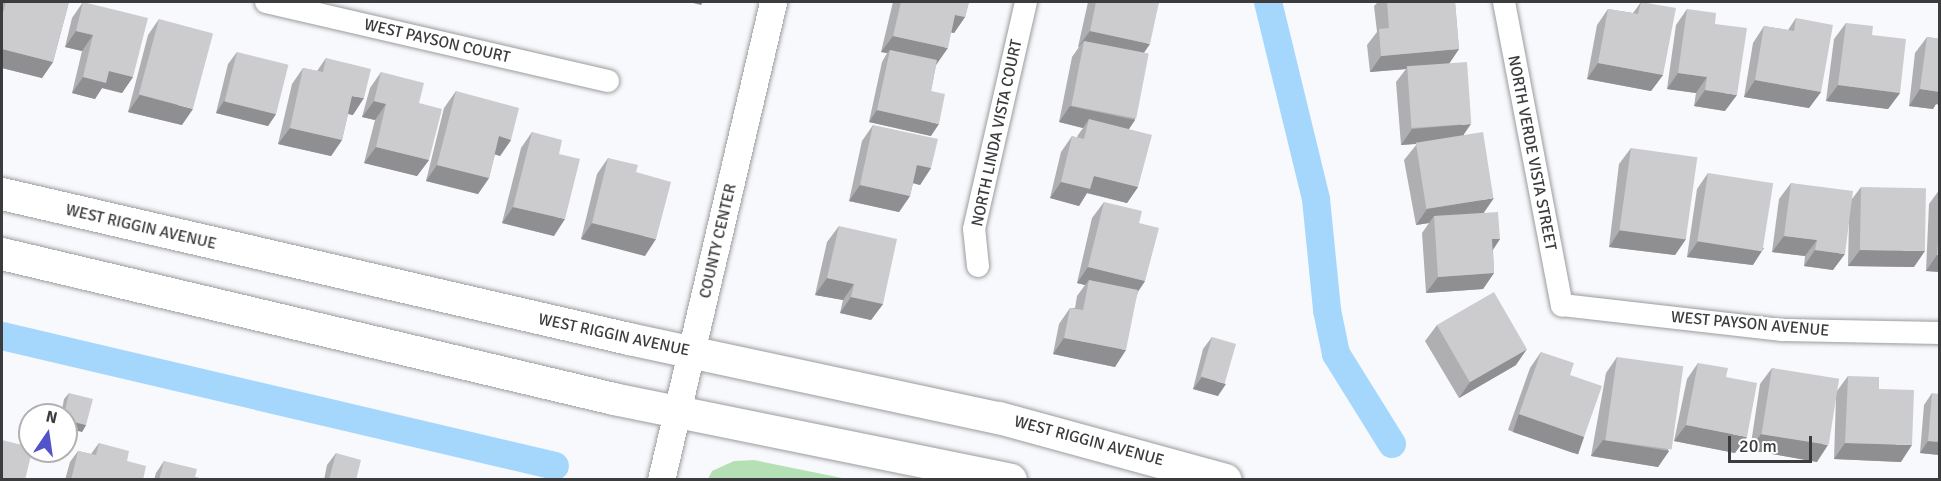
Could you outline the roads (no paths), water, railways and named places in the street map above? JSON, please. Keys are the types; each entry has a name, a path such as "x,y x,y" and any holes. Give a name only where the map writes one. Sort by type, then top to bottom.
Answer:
{"main road":[{"name":"WEST RIGGIN AVENUE","path":"2,194 692,352 1061,433 1226,480"},
{"path":"2,254 677,412 1011,480"}],"street":[{"name":"WEST PAYSON COURT","path":"266,2 608,81"},
{"name":"COUNTY CENTER","path":"661,480 773,2"},
{"name":"NORTH LINDA VISTA COURT","path":"978,266 974,229 1026,2"},
{"name":"NORTH VERDE VISTA STREET","path":"1504,2 1562,305"},
{"name":"WEST PAYSON AVENUE","path":"1562,305 1783,330 1940,333"}],"waterway":[{"path":"1268,2 1316,199 1327,310 1336,354 1392,444"},
{"path":"2,336 555,466"}]}
